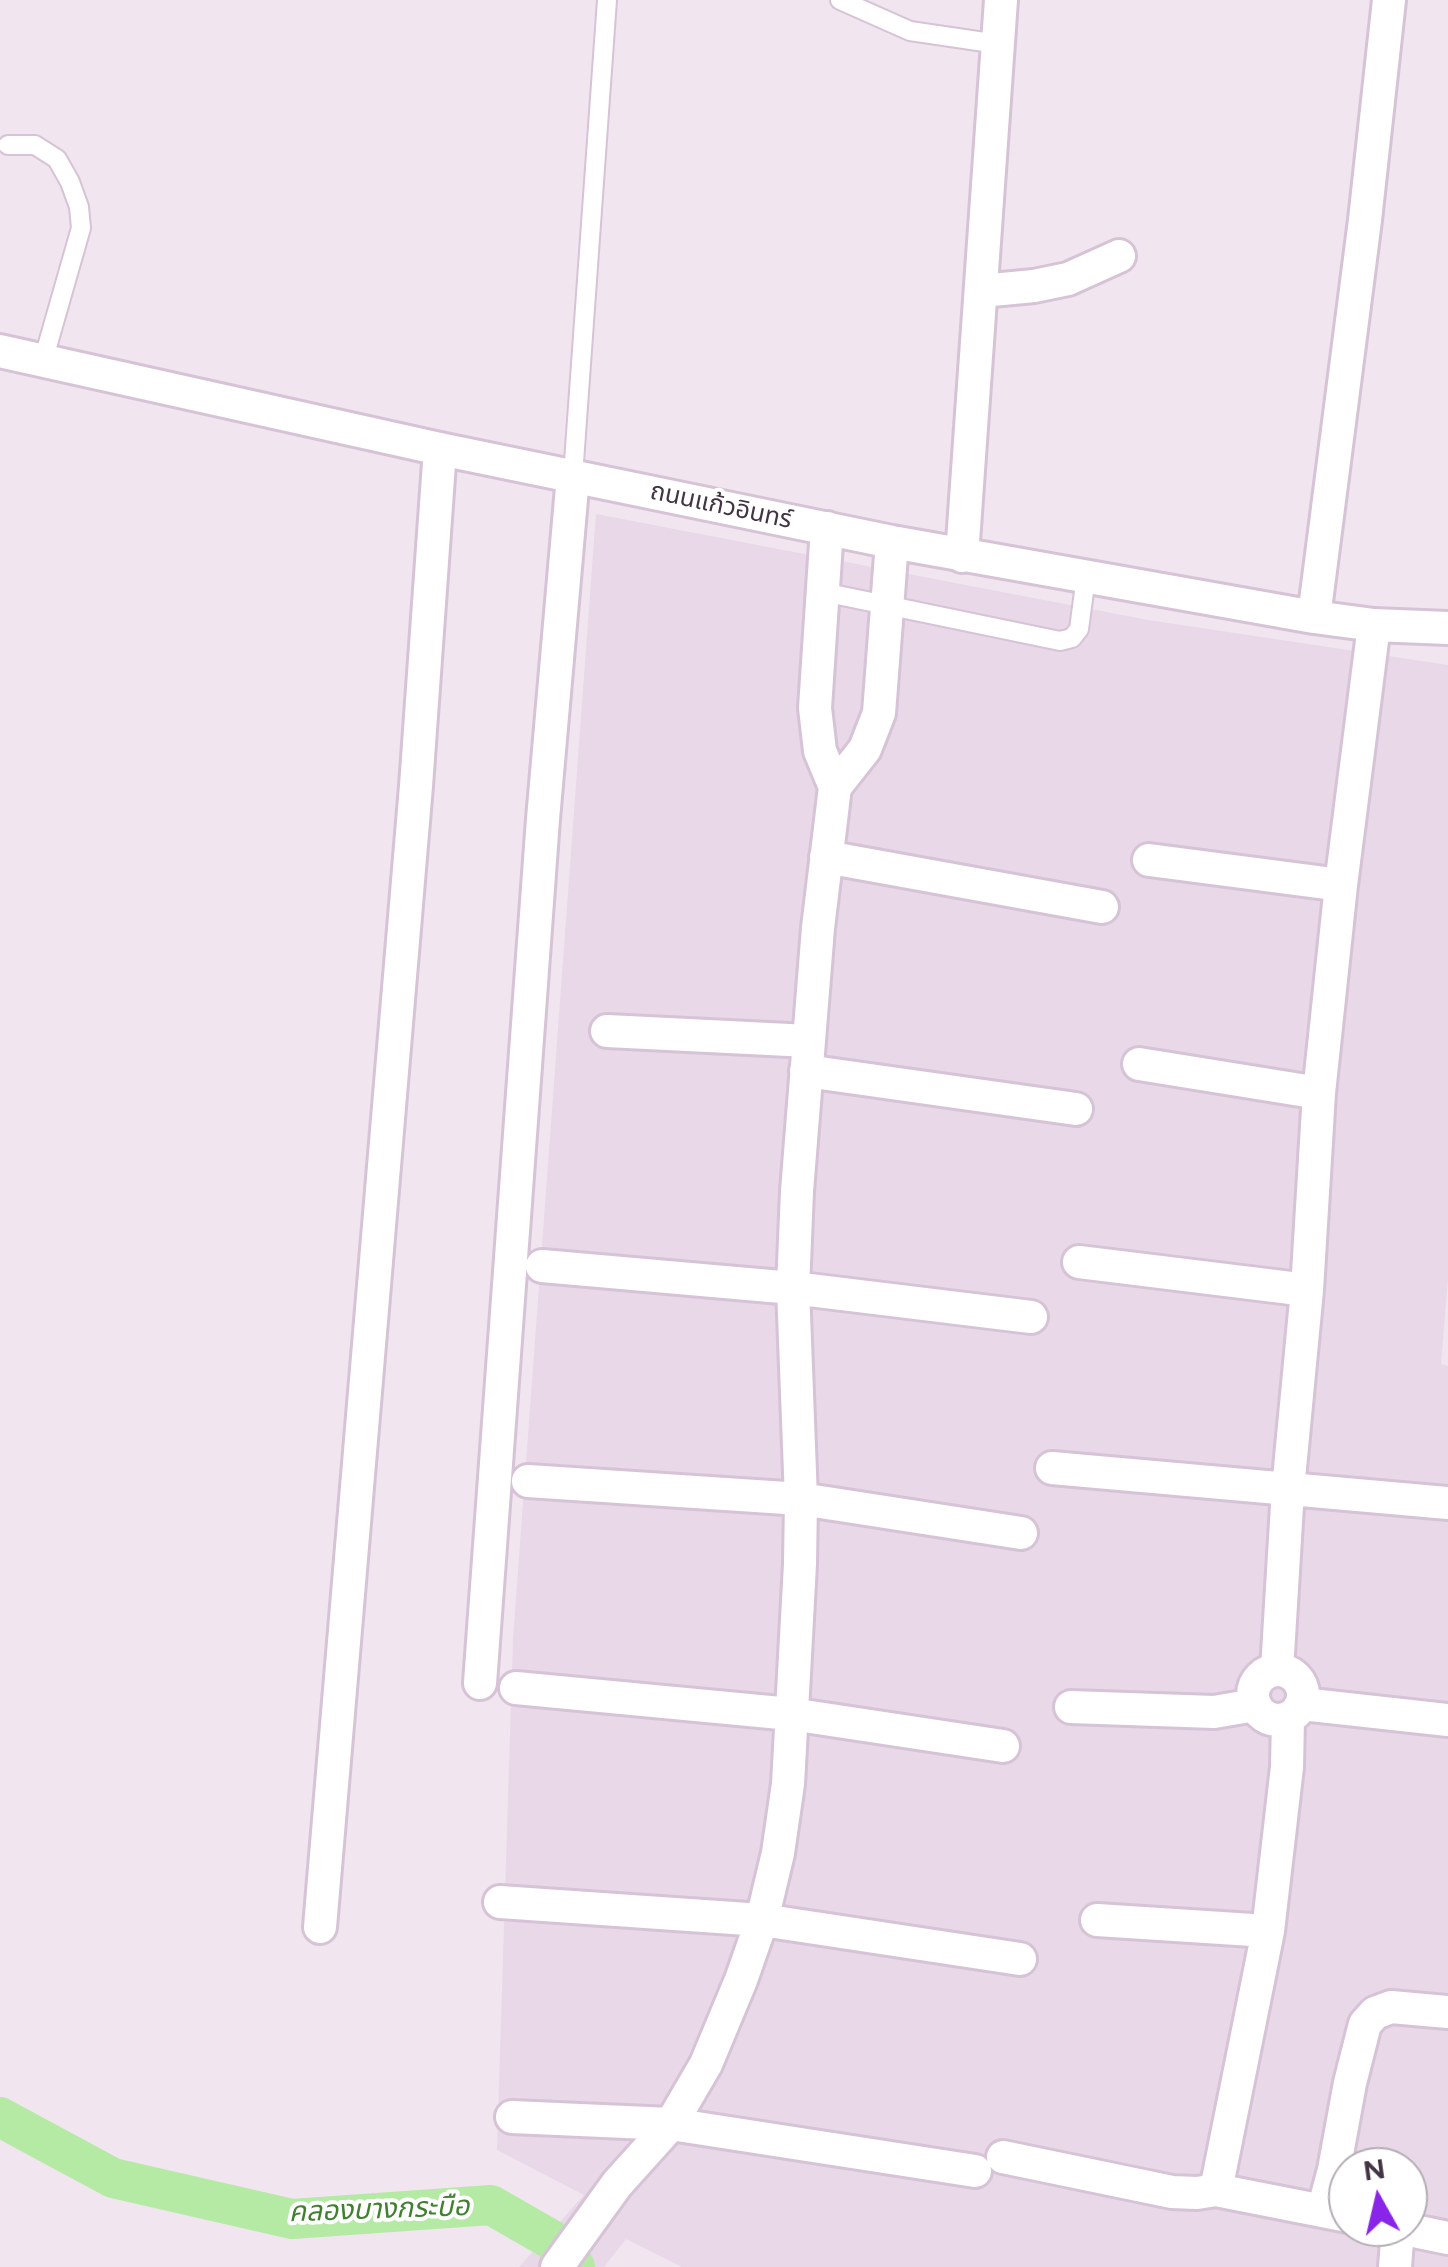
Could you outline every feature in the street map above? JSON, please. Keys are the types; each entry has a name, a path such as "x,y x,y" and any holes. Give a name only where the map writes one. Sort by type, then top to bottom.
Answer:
{"street":[{"path":"962,556 1001,0"},
{"path":"1314,616 1389,0"},
{"path":"980,291 1068,279 1119,256"},
{"name":"ถนนแก้วอินทร์","path":"0,351 440,449 962,556 1374,625 1448,628"},
{"path":"320,1927 416,786 440,449"},
{"path":"480,1683 573,476"},
{"path":"557,2267 618,2184 671,2124 706,2064 762,1920 778,1853 788,1784 800,1564 793,1288 807,1056 835,787 820,751 815,708 827,528"},
{"path":"835,787 865,749 879,714 892,542"},
{"path":"1277,1670 1319,1093 1374,625"},
{"path":"826,857 1102,908"},
{"path":"1149,860 1342,884"},
{"path":"607,1031 807,1056 1076,1109"},
{"path":"1138,1064 1319,1093"},
{"path":"1079,1262 1307,1290"},
{"path":"542,1266 793,1288 1030,1317"},
{"path":"1052,1468 1448,1503"},
{"path":"528,1481 800,1499 1021,1533"},
{"path":"1216,2190 1268,1931 1287,1767 1295,1711 1301,1685 1296,1677 1277,1670 1268,1672 1254,1686 1256,1705 1269,1719 1295,1711 1448,1720"},
{"path":"516,1688 791,1714 1003,1746"},
{"path":"1071,1707 1214,1712 1256,1705"},
{"path":"500,1902 762,1920 1020,1959"},
{"path":"1097,1920 1268,1931"},
{"path":"1338,2147 1365,2024 1376,2013 1391,2007 1448,2012"},
{"path":"512,2118 671,2124 989,2164 1172,2192 1216,2190 1328,2212"}],"lane":[{"path":"573,476 607,0"},
{"path":"840,0 910,31 998,44"},
{"path":"8,145 35,145 57,160 79,207 80,228 42,360"},
{"path":"823,592 1060,641 1072,638 1078,628 1086,577"}],"shaded area":[{"path":"596,514 1148,620 1448,665 1448,1278 1441,1364 1448,1366 1448,2267 682,2267 626,2239 604,2267 519,2267 584,2195 497,2150 513,1639"}],"waterway":[{"name":"คลองบางกระบือ","path":"0,2117 113,2178 292,2219 491,2205 552,2240 575,2267"}]}
